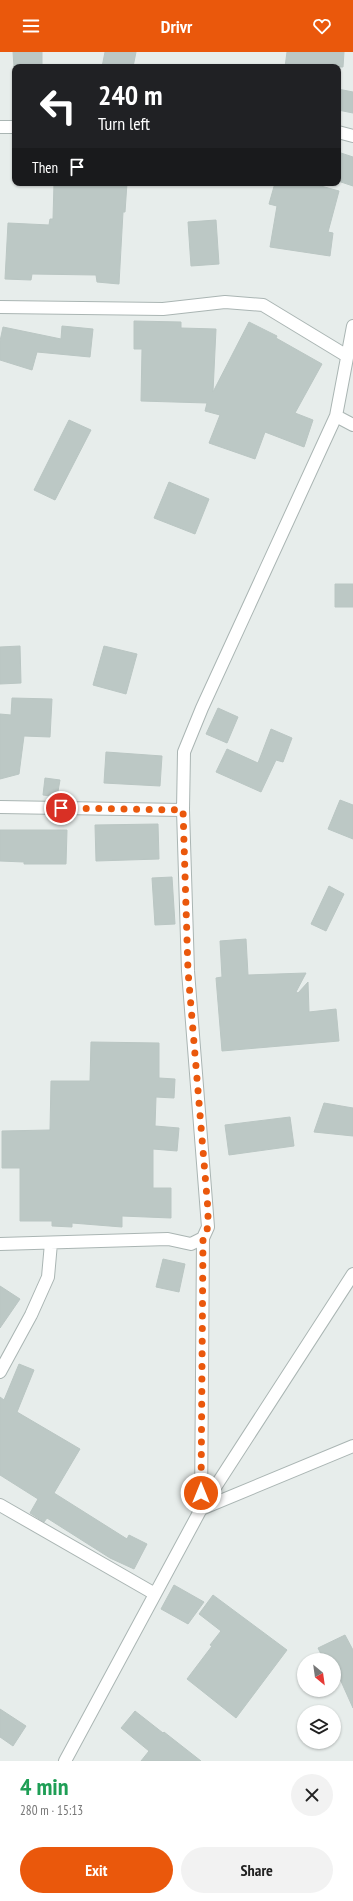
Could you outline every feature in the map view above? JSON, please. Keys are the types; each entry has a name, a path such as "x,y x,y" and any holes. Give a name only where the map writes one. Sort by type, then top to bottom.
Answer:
{"street":[{"path":"0,127 12,127"},
{"path":"341,133 353,136"},
{"path":"0,307 163,309 225,302 263,305 347,356"},
{"path":"201,1509 203,1238 208,1227 208,1210 188,971 183,810 184,752 202,708 336,416 353,326"},
{"path":"336,416 353,425"},
{"path":"0,807 183,810"},
{"path":"0,1244 168,1240 191,1244 203,1238"},
{"path":"0,1372 31,1315 48,1277 51,1243"},
{"path":"65,1761 201,1509 353,1274"},
{"path":"201,1509 353,1446"},
{"path":"0,1505 155,1594"}],"building":[{"path":"13,52 42,52 42,64 14,64"},
{"path":"105,52 136,52 134,64 103,64"},
{"path":"287,52 344,52 343,67 341,67 341,64 285,64"},
{"path":"341,90 353,92 353,113 341,111"},
{"path":"341,153 353,157 353,186 341,182"},
{"path":"54,186 127,186 125,212 123,212 119,284 97,282 96,275 32,274 31,280 5,279 8,223 49,225 50,219 53,219"},
{"path":"274,186 321,186 339,191 328,232 333,233 330,256 270,247 277,206 269,204"},
{"path":"216,220 219,264 191,266 188,222"},
{"path":"134,321 181,322 181,328 216,329 213,392 249,322 277,336 276,338 322,364 295,413 313,420 304,447 265,432 255,459 209,443 220,415 205,411 207,403 141,401 142,349 134,349"},
{"path":"62,326 93,329 90,357 37,352 32,370 0,360 0,341 3,327 61,339"},
{"path":"69,420 91,430 55,500 34,490"},
{"path":"169,482 209,499 195,534 154,518"},
{"path":"335,584 353,584 353,607 335,607"},
{"path":"20,646 21,683 0,684 0,647"},
{"path":"104,646 137,654 126,694 93,685"},
{"path":"12,698 52,699 50,737 24,736 19,774 0,779 0,714 11,715"},
{"path":"218,708 238,717 227,743 206,734"},
{"path":"271,729 292,738 283,762 276,760 261,792 216,772 227,749 258,763"},
{"path":"106,752 162,756 160,786 104,783"},
{"path":"45,778 60,780 57,797 43,795"},
{"path":"340,800 353,805 353,839 328,829"},
{"path":"158,824 159,859 96,861 95,825"},
{"path":"0,830 67,830 66,864 24,864 24,862 0,861"},
{"path":"172,877 175,924 155,925 152,878"},
{"path":"329,886 344,894 326,931 311,924"},
{"path":"246,939 248,975 306,973 296,992 298,993 308,982 309,1012 336,1009 339,1041 222,1051 216,978 222,977 220,941"},
{"path":"91,1042 159,1043 159,1078 175,1079 174,1098 156,1097 155,1126 179,1128 177,1151 153,1149 153,1188 171,1188 171,1218 122,1216 122,1227 72,1223 72,1227 52,1226 52,1221 20,1221 20,1168 2,1168 2,1131 50,1130 51,1081 90,1081"},
{"path":"324,1103 353,1108 353,1136 314,1132"},
{"path":"290,1117 294,1146 229,1155 225,1125"},
{"path":"163,1259 185,1264 179,1292 156,1287"},
{"path":"0,1286 20,1299 0,1328"},
{"path":"19,1364 34,1370 17,1412 80,1449 54,1493 127,1539 129,1535 147,1544 134,1569 110,1558 47,1518 44,1522 30,1513 38,1499 0,1475 0,1397 4,1400"},
{"path":"174,1585 204,1602 188,1624 161,1609"},
{"path":"213,1595 287,1650 236,1718 187,1679 212,1646 210,1645 221,1631 199,1614"},
{"path":"345,1635 353,1650 353,1708 341,1681 341,1653 320,1653 318,1648"},
{"path":"0,1709 26,1726 13,1746 0,1737"},
{"path":"135,1711 201,1761 141,1761 149,1751 121,1728"}],"route":[{"path":"61,808 183,810 188,971 208,1210 208,1227 203,1238 201,1493"}]}
